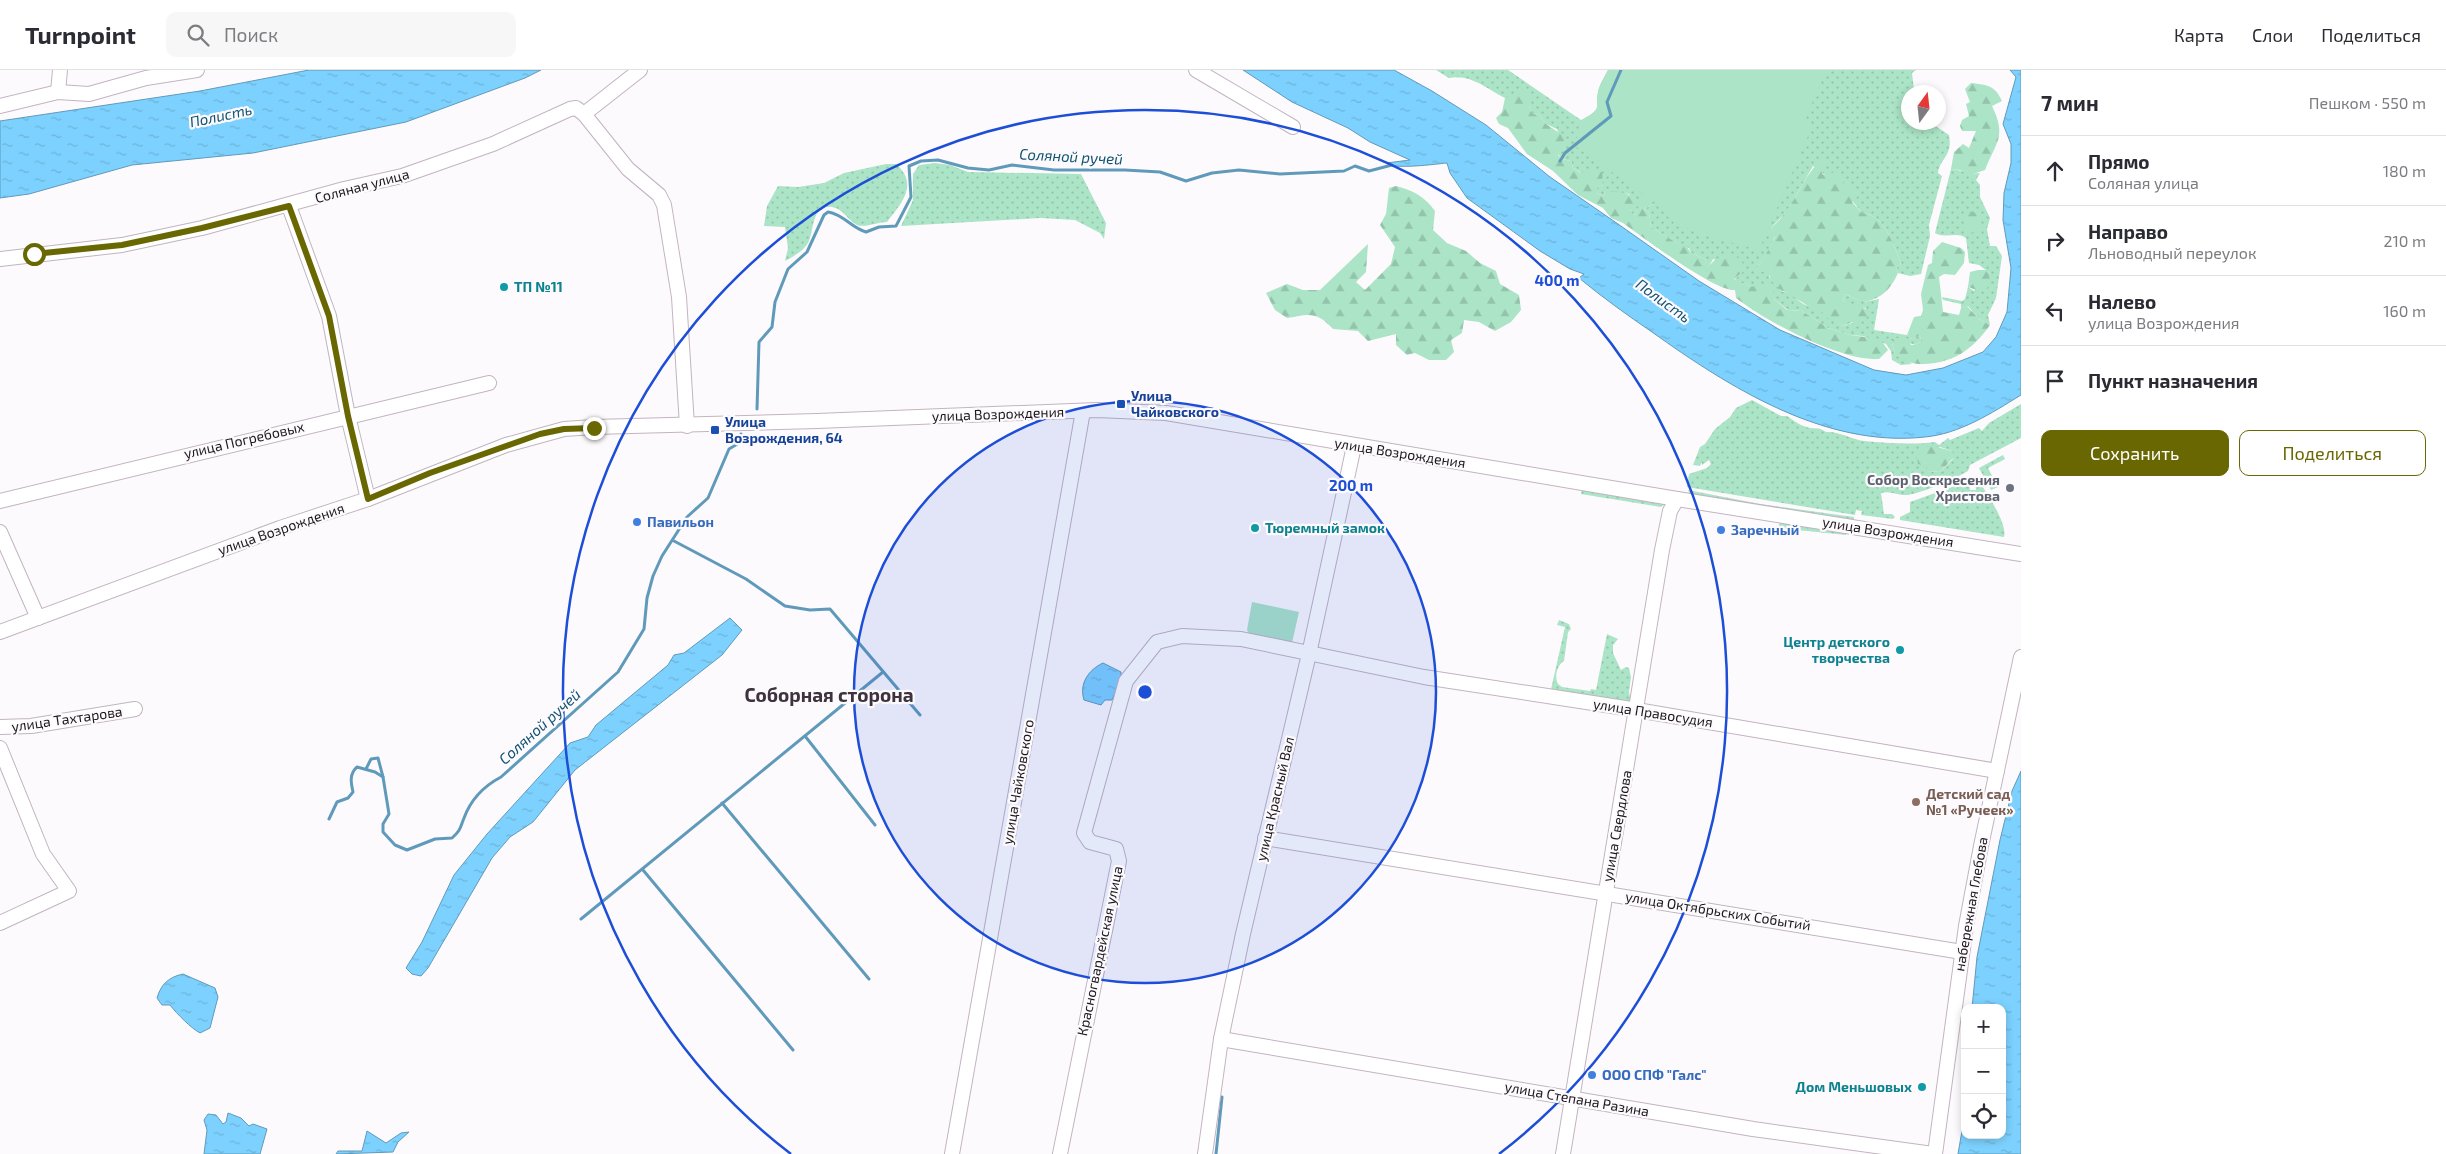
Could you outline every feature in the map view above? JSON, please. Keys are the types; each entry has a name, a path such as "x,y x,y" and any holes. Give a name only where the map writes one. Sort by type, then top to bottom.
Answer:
{"street":[{"path":"58,92 60,70"},
{"path":"0,106 58,92 89,94 146,78 197,70"},
{"path":"640,70 584,114 628,169 659,195 664,205 679,297 687,426"},
{"path":"1196,70 1293,127"},
{"name":"Соляная улица","path":"0,259 122,245 202,228 289,206 344,189 402,176 493,144 570,109 576,108 584,114"},
{"path":"289,206 329,316 348,416 368,499"},
{"name":"улица Погребовых","path":"0,501 489,383"},
{"name":"улица Возрождения","path":"0,632 280,528 368,499 430,473 540,434 564,429 687,426 1082,410 1166,413 1354,446 2021,554"},
{"name":"улица Чайковского","path":"952,1154 1082,410"},
{"name":"улица Красный Вал","path":"1205,1154 1221,1039 1265,838 1309,654 1354,446"},
{"name":"улица Свердлова","path":"1564,1154 1662,550 1670,512 1676,499"},
{"path":"0,532 38,618"},
{"name":"Красногвардейская улица","path":"1060,1154 1119,861 1116,849 1090,842 1084,833 1126,681 1157,642 1182,636 1241,639 1309,654"},
{"name":"улица Правосудия","path":"1309,654 1424,677 1637,710 1997,771"},
{"name":"набережная Глебова","path":"1934,1154 1962,952 1981,846 2021,657"},
{"name":"улица Тахтарова","path":"0,727 31,726 135,709"},
{"path":"0,748 3,764 44,854 69,890 0,922"},
{"name":"улица Октябрьских Событий","path":"1265,838 1962,952"},
{"name":"улица Степана Разина","path":"1221,1039 1753,1128 1934,1154"}],"green space":[{"path":"1436,70 1508,70 1581,120 1589,116 1596,109 1599,88 1608,70 1916,70 1912,73 1913,85 1901,85 1901,130 1942,130 1949,135 1950,142 1948,152 1939,168 1938,173 1942,176 1929,225 1930,236 1921,274 1910,276 1898,273 1896,268 1901,264 1892,240 1883,225 1870,215 1862,213 1842,188 1813,166 1787,211 1771,228 1775,236 1767,254 1756,269 1769,271 1769,277 1783,292 1787,292 1803,304 1822,311 1842,326 1862,320 1866,308 1845,304 1843,298 1846,294 1857,300 1861,298 1864,302 1879,299 1874,330 1907,335 1910,339 1920,336 1921,341 1915,345 1898,339 1891,340 1895,354 1912,364 1901,365 1892,360 1891,351 1886,344 1863,336 1850,335 1828,328 1802,311 1788,310 1774,299 1772,294 1758,287 1751,287 1746,283 1734,285 1734,280 1744,270 1713,259 1708,268 1705,259 1691,253 1689,248 1651,227 1649,213 1644,209 1655,203 1638,208 1635,215 1628,211 1633,210 1629,194 1605,191 1604,196 1596,193 1596,188 1603,185 1573,168 1571,161 1562,159 1558,154 1564,147 1557,129 1546,124 1539,115 1533,114 1529,106 1514,96 1505,98 1472,80 1457,77 1449,78"},
{"path":"1608,70 1826,70 1804,123 1812,127 1759,250 1707,236 1675,224 1653,201 1575,146 1581,121 1596,109 1599,88"},
{"path":"1971,83 1990,87 2002,101 1992,106 1999,125 1996,146 1985,170 1970,175 1960,170 1951,169 1954,152 1963,144 1969,148 1976,131 1962,131 1960,126 1962,120 1969,116 1966,104 1970,102 1965,89"},
{"path":"1523,90 1529,97 1529,106 1533,114 1539,115 1546,124 1564,136 1564,147 1558,155 1562,159 1571,161 1573,168 1581,173 1587,170 1602,171 1603,185 1596,188 1596,193 1604,196 1605,191 1614,191 1630,196 1635,202 1633,210 1629,211 1635,215 1641,200 1648,195 1655,199 1655,203 1644,209 1649,213 1651,227 1677,243 1685,244 1691,253 1705,259 1708,267 1716,259 1725,256 1734,255 1742,261 1744,271 1734,279 1734,284 1746,283 1751,287 1767,283 1773,288 1774,299 1787,310 1802,311 1828,328 1850,335 1880,339 1888,350 1879,359 1863,358 1825,347 1784,328 1765,318 1736,298 1735,290 1726,289 1696,274 1623,223 1611,218 1603,208 1578,195 1553,171 1527,154 1508,128 1499,124 1496,118 1502,112 1505,98"},
{"path":"1824,157 1829,163 1822,174 1828,176 1839,168 1844,179 1842,187 1846,184 1858,196 1852,202 1862,213 1877,219 1883,225 1892,240 1901,264 1896,268 1898,273 1892,284 1880,296 1864,302 1861,299 1857,300 1846,294 1843,298 1845,304 1861,306 1869,313 1858,327 1853,322 1842,326 1830,318 1823,318 1822,311 1813,309 1790,297 1787,292 1780,290 1772,281 1768,271 1761,272 1756,269 1775,237 1771,233 1771,228 1786,211 1809,174"},
{"path":"935,163 950,165 968,172 1081,174 1106,223 1104,239 1100,233 1075,220 1040,218 901,226 913,200 913,174 919,165"},
{"path":"886,164 896,164 903,171 907,186 903,201 887,222 864,226 857,225 840,210 825,207 817,213 807,245 799,253 785,261 788,248 785,227 764,226 767,206 778,186 798,187 824,183 844,173"},
{"path":"1951,169 1980,173 1976,180 1980,185 1980,197 1990,218 1987,229 1990,246 1996,246 2002,256 1996,298 1988,315 1990,325 1979,319 1968,306 1961,308 1961,304 1943,300 1942,297 1962,301 1965,299 1968,287 1974,291 1990,273 1979,265 1969,263 1966,238 1959,235 1939,235 1935,233"},
{"path":"1396,186 1418,195 1431,206 1435,211 1433,230 1447,243 1466,251 1480,263 1496,271 1500,284 1519,295 1521,310 1511,322 1495,331 1479,322 1464,320 1462,333 1451,340 1454,352 1446,360 1429,360 1415,353 1407,355 1396,345 1396,334 1368,341 1358,331 1333,329 1322,319 1312,315 1287,318 1275,310 1266,293 1287,284 1303,290 1320,290 1368,244 1366,272 1356,282 1365,290 1391,264 1395,247 1380,225 1386,214 1389,188"},
{"path":"1969,211 1977,213 1981,221 1978,224 1982,230 1981,234 1965,231 1964,216"},
{"path":"1942,242 1961,248 1965,252 1964,263 1955,275 1944,274 1939,277 1943,312 1959,315 1961,308 1967,306 1979,319 1990,325 1982,336 1958,356 1929,364 1910,363 1895,354 1891,339 1904,337 1909,340 1911,345 1921,341 1920,336 1910,339 1907,335 1914,317 1921,316 1923,310 1921,294 1928,265 1932,263 1933,251"},
{"path":"1986,270 1990,273 1988,287 1982,292 1968,287 1970,272"},
{"path":"1752,400 1804,426 1859,440 1899,443 1935,442 1939,445 1948,438 1950,440 1979,428 1982,431 1989,423 2021,404 2021,438 1970,465 1968,471 1931,488 1908,495 1888,492 1881,493 1884,514 1892,514 1895,517 1893,519 1861,515 1862,511 1856,510 1855,515 1687,487 1689,474 1707,468 1711,464 1709,460 1702,465 1702,462 1700,466 1693,465 1700,447 1705,444 1715,429 1730,417 1736,408","holes":["1940,447 1952,451 1953,459 1940,472 1927,471 1927,466 1917,457 1922,453"]},
{"path":"1933,446 1952,451 1954,457 1940,472 1927,471 1927,466 1918,464 1917,457 1924,447"},
{"path":"2003,455 2005,459 1988,468 1998,487 1991,490 1979,468"},
{"path":"1975,481 1981,484 1997,510 2003,525 2004,537 1900,520 1900,517 1910,512 1910,502 1963,483 1969,482 1970,490 1976,490"},
{"path":"1582,489 1664,505 1661,507 1581,494"},
{"path":"1688,490 1760,504 1854,517 1854,521 1690,495"},
{"path":"1780,521 1847,532 1846,535 1778,528"},
{"path":"1252,602 1299,612 1292,643 1249,634 1247,630"},
{"path":"1559,620 1569,624 1571,629 1568,632 1564,661 1557,671 1556,678 1558,684 1562,687 1590,691 1591,689 1596,690 1607,634 1618,639 1613,645 1613,653 1621,670 1626,667 1629,668 1631,702 1550,694 1565,627 1557,625"}],"water":[{"name":"Полисть","path":"309,70 541,70 525,78 406,122 253,153 132,165 29,194 0,198 0,121 200,91"},
{"name":"Полисть","path":"1243,70 1394,70 1486,125 1550,177 1699,281 1780,330 1874,370 1906,375 1943,368 1983,352 1996,337 2007,312 2011,268 2003,220 2004,193 2011,163 2011,144 2003,124 2016,77 2010,70 2021,70 2021,395 1963,427 1950,432 1925,437 1888,438 1851,433 1815,423 1780,409 1746,392 1682,353 1579,278 1584,274 1570,269 1540,251 1467,198 1450,173 1447,163 1415,166 1390,165 1386,163 1410,160 1292,102"},
{"path":"730,618 742,630 722,655 575,770 533,822 510,837 492,858 428,968 421,976 412,974 406,968 422,942 454,875 487,834 570,743 588,737 596,725 668,665 674,655 684,653"},
{"path":"1103,663 1121,672 1121,679 1112,700 1105,700 1101,705 1084,700 1083,688 1086,678 1093,669"},
{"path":"2021,771 2021,1154 1958,1154 1961,1136 1961,1139 2006,1139 2006,1004 1972,1004 1977,957 2000,840 2012,791"},
{"path":"183,974 215,988 218,997 210,1028 200,1033 184,1021 170,1005 162,1005 157,998 166,982"},
{"path":"228,1113 241,1118 249,1126 253,1124 267,1129 260,1154 204,1154 207,1130 204,1120 208,1114 216,1115 223,1124 226,1122"},
{"path":"367,1131 386,1143 401,1133 409,1132 398,1142 393,1152 336,1154 338,1151 362,1151"}],"waterway":[{"path":"1560,161 1565,153 1611,116 1607,102 1621,70"},
{"name":"Соляной ручей","path":"757,409 759,342 772,327 775,302 788,269 807,252 824,215 828,212 838,215 866,232 879,227 896,226 911,197 909,166 921,161 938,160 968,168 989,170 1012,165 1054,170 1160,172 1186,181 1212,173 1239,170 1280,174 1344,171 1355,166 1369,171 1392,165"},
{"name":"Соляной ручей","path":"329,819 337,802 348,798 353,792 351,782 354,770 357,767 375,772 383,777 389,814 383,824 383,832 395,845 407,850 435,839 452,838 459,831 470,805 479,794 501,777 618,672 644,629 647,598 653,576 662,556 687,517 708,498 729,449 739,443 741,434"},
{"path":"674,541 746,579 785,606 810,610 830,609 920,715"},
{"path":"581,919 883,672"},
{"path":"805,736 875,825"},
{"path":"366,769 371,759 378,758 383,777"},
{"path":"722,803 869,979"},
{"path":"643,870 793,1050"},
{"path":"1216,1154 1222,1097"}],"place":[{"name":"ТП №11","path":"504,287"},
{"name":"Улица Чайковского","path":"1121,404"},
{"name":"Улица Возрождения, 64","path":"715,430"},
{"name":"Собор Воскресения Христова","path":"2010,488"},
{"name":"Павильон","path":"637,522"},
{"name":"Тюремный замок","path":"1255,528"},
{"name":"Заречный","path":"1721,530"},
{"name":"Центр детского творчества","path":"1900,650"},
{"name":"Детский сад №1 «Ручеек»","path":"1916,802"},
{"name":"ООО СПФ \"Галс\"","path":"1592,1075"},
{"name":"Дом Меньшовых","path":"1922,1087"}],"district":[{"name":"Соборная сторона","path":"829,695"}],"route":[{"path":"34,254 122,245 202,228 289,206 329,316 359,469 368,499 430,473 540,434 564,429 594,428"}]}
